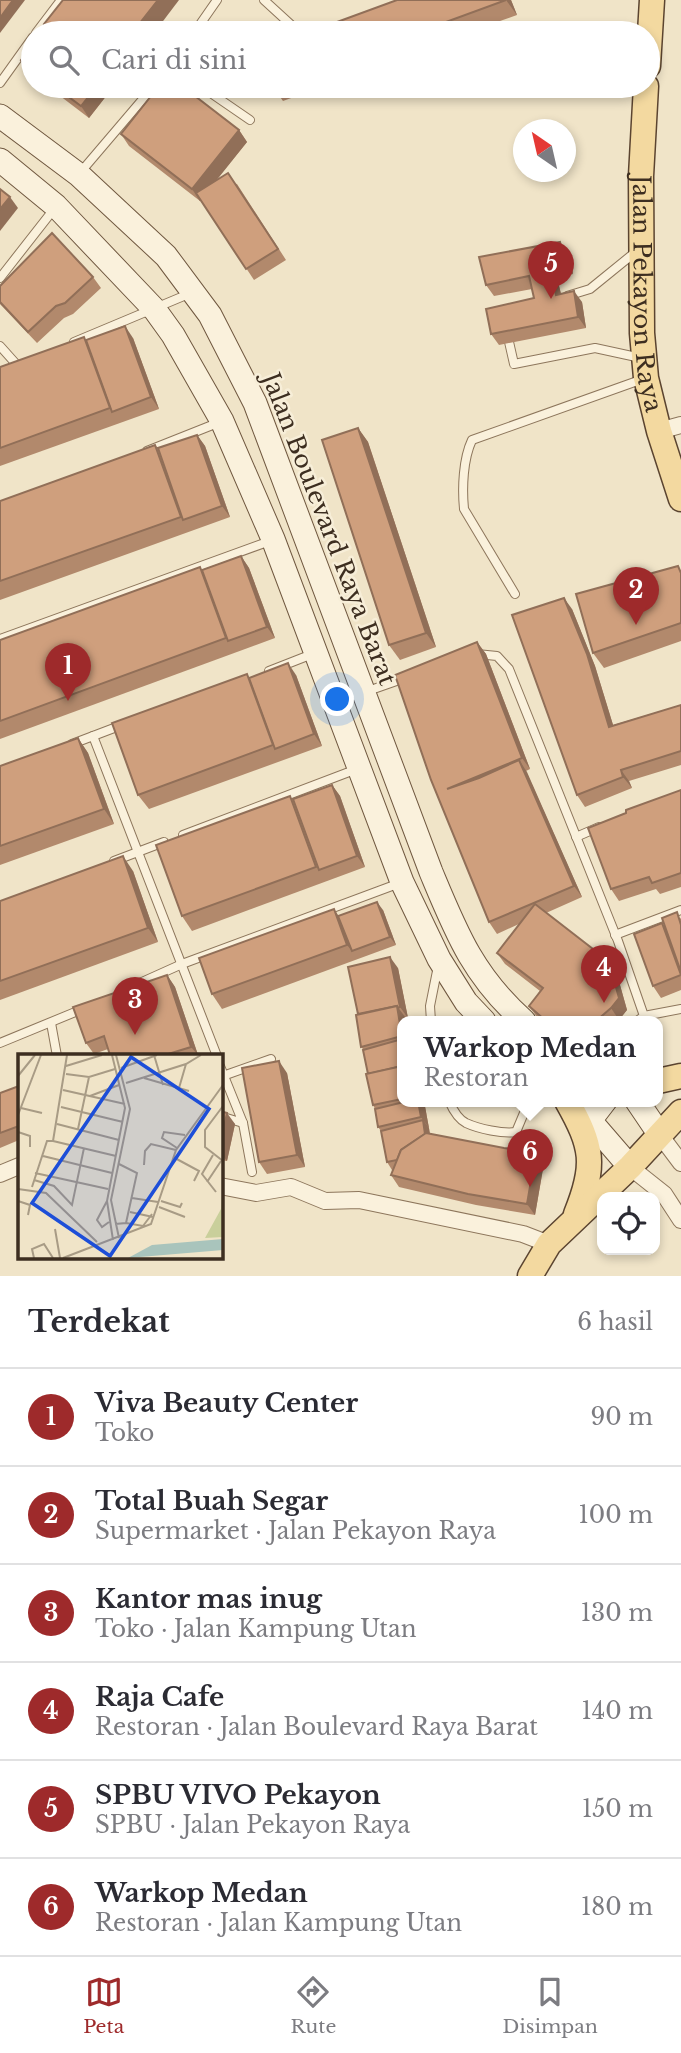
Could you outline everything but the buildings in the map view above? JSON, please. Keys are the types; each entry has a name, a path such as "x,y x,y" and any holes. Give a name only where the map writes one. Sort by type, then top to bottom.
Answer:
{"main road":[{"path":"651,21 652,0"},
{"name":"Jalan Pekayon Raya","path":"645,98 640,248 645,368 670,428 681,499"},
{"name":"Jalan Boulevard Raya Barat","path":"0,116 79,175 166,256 210,315 255,403 459,940 487,984 519,1016"},
{"path":"0,160 56,206 155,310 173,335 222,421 273,539 402,883 439,959 466,1002 479,1016"},
{"path":"402,883 431,872"},
{"path":"663,1080 681,1076"},
{"path":"573,1221 587,1187 589,1164 588,1143 574,1107"},
{"path":"575,1107 630,1167"},
{"path":"577,1107 595,1114 600,1107"},
{"path":"641,1107 660,1135"},
{"path":"530,1276 550,1244 630,1167 681,1112"}],"street":[{"path":"660,1135 681,1163"},
{"path":"0,1174 18,1166"},
{"path":"630,1167 664,1194 681,1220"},
{"path":"222,1186 256,1193 291,1187 325,1201 359,1200 523,1234 550,1244"},
{"path":"681,1209 681,1220"}],"lane":[{"path":"45,21 61,0"},
{"path":"202,21 217,0"},
{"path":"264,0 287,21"},
{"path":"0,83 21,54"},
{"path":"79,175 144,98"},
{"path":"219,98 250,120"},
{"path":"0,278 56,206"},
{"path":"553,300 590,289 640,248"},
{"path":"67,345 155,310 192,292"},
{"path":"505,327 514,365 596,348 645,368"},
{"path":"0,346 13,367 29,360"},
{"path":"515,594 464,509 467,450 472,440 645,368"},
{"path":"139,454 222,421"},
{"path":"0,639 273,539"},
{"path":"264,673 316,653"},
{"path":"462,658 486,653 497,656 509,669 615,935 640,1016"},
{"path":"365,692 414,675"},
{"path":"58,749 130,722"},
{"path":"93,736 217,1054"},
{"path":"101,866 359,768"},
{"path":"576,837 611,822"},
{"path":"111,996 182,964 402,883"},
{"path":"615,935 681,910"},
{"path":"431,1016 430,1006 439,959"},
{"path":"0,1043 99,1002"},
{"path":"650,1016 681,1009"},
{"path":"51,1023 57,1054"},
{"path":"252,1172 243,1123 222,1076 271,1059"},
{"path":"453,1107 467,1124 508,1133 516,1132 527,1107"},
{"path":"222,1117 243,1123"}],"place":[{"name":"SPBU VIVO Pekayon","path":"551,299"},
{"name":"Total Buah Segar","path":"636,625"},
{"name":"Viva Beauty Center","path":"68,701"},
{"name":"Raja Cafe","path":"604,1003"},
{"name":"Kantor mas inug","path":"135,1035"},
{"name":"Warkop Medan","path":"530,1187"}]}
